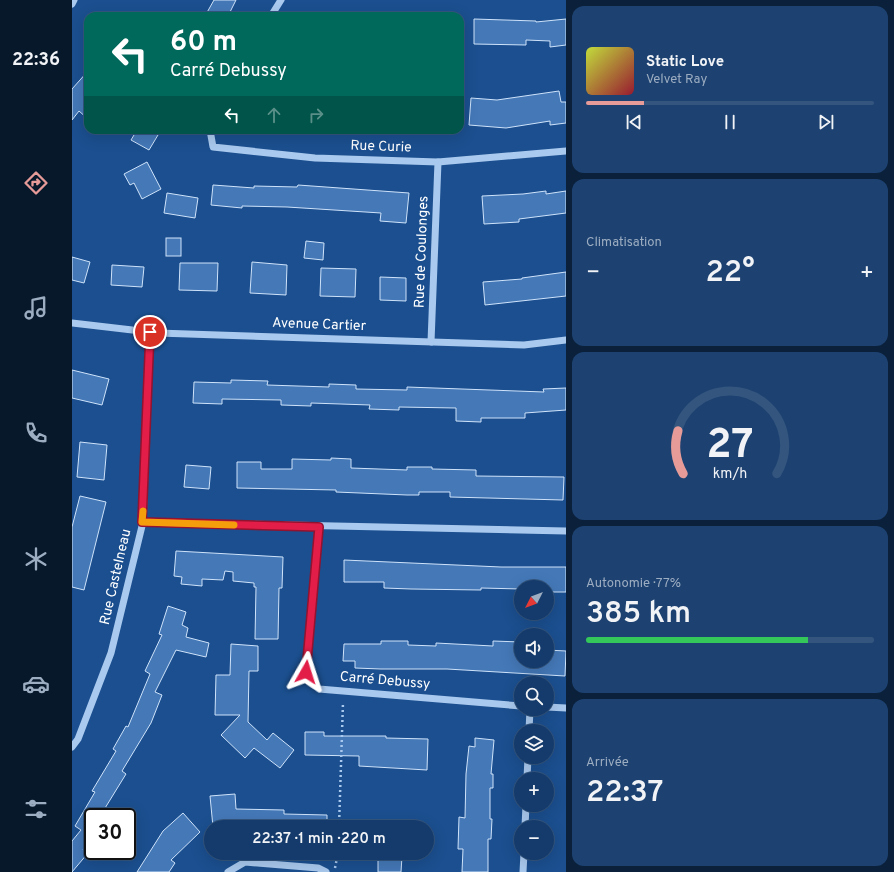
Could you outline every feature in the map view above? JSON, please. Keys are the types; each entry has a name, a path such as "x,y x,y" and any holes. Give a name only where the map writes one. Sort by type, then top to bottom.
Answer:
{"street":[{"path":"72,4 74,0"},
{"path":"274,12 281,0"},
{"name":"Rue Curie","path":"211,134 213,147 315,158 438,162 566,151"},
{"name":"Rue de Coulonges","path":"431,342 438,162"},
{"name":"Avenue Cartier","path":"72,322 150,332 524,345 566,340"},
{"name":"Rue Castelneau","path":"72,748 78,739 111,653 142,522 150,332"},
{"path":"142,522 319,527 566,531"},
{"name":"Carré Debussy","path":"319,527 306,672 309,682 319,689 514,705"},
{"path":"554,707 566,708"},
{"path":"523,872 524,860"},
{"path":"228,872 245,862 318,868 326,872"}],"path":[{"path":"339,820 344,691"},
{"path":"334,872 337,860"}],"building":[{"path":"214,0 236,0 230,12 207,12"},
{"path":"474,19 536,22 566,19 566,45 550,47 550,41 526,40 526,45 474,44"},
{"path":"84,76 84,115 79,111 72,120 72,89"},
{"path":"559,91 561,102 566,102 566,123 550,125 550,121 506,128 469,125 471,98 497,100"},
{"path":"135,134 159,134 149,150 131,140"},
{"path":"147,162 161,189 142,199 134,183 130,185 124,174"},
{"path":"213,185 254,188 254,186 297,187 298,185 409,193 406,223 380,221 381,213 287,207 242,206 242,208 211,205"},
{"path":"546,191 546,194 566,191 566,213 519,219 519,222 484,224 482,196"},
{"path":"167,193 198,198 195,218 164,213"},
{"path":"166,238 181,238 181,256 166,256"},
{"path":"306,241 324,243 323,260 304,258"},
{"path":"72,257 90,262 84,283 72,280"},
{"path":"252,262 287,265 286,295 250,293"},
{"path":"180,263 218,263 217,291 179,290"},
{"path":"112,265 144,267 142,287 111,285"},
{"path":"321,268 356,269 355,297 320,296"},
{"path":"566,272 566,296 485,305 483,282 522,279"},
{"path":"380,277 406,278 406,301 380,300"},
{"path":"72,370 109,379 102,405 72,398"},
{"path":"231,380 268,381 267,385 329,387 329,384 356,385 356,389 407,390 407,387 544,392 543,389 566,388 566,410 525,413 525,418 481,418 481,422 456,421 456,408 399,407 399,410 369,409 370,405 311,403 311,406 281,405 281,400 222,399 222,404 193,403 194,382 231,383"},
{"path":"80,442 107,445 104,480 77,477"},
{"path":"331,458 351,459 351,468 407,470 407,467 432,467 432,469 476,470 476,476 564,477 563,500 450,497 450,492 419,492 419,495 407,495 336,492 336,490 237,488 237,462 261,462 261,469 292,469 292,459 331,460"},
{"path":"186,465 211,467 209,489 184,487"},
{"path":"80,496 106,502 84,590 72,587 72,527"},
{"path":"176,551 283,557 282,588 279,588 278,639 255,639 256,587 254,587 254,583 233,581 233,572 225,571 223,580 202,579 202,586 181,584 182,577 174,576"},
{"path":"344,560 501,567 566,567 566,592 554,592 554,580 514,580 514,589 481,588 481,590 384,588 384,582 344,582"},
{"path":"168,606 186,612 182,625 188,628 186,637 209,643 206,657 176,650 155,692 162,695 151,723 122,771 126,774 105,808 86,808 95,792 92,791 116,751 113,749 126,726 128,727 150,674 145,671 162,635 159,634"},
{"path":"381,641 408,641 408,645 436,646 436,643 493,646 493,641 514,642 514,668 554,668 554,650 566,651 565,676 447,669 355,668 355,661 343,661 344,644 381,644"},
{"path":"231,644 258,646 258,671 249,671 248,722 267,740 273,733 294,750 280,768 254,748 245,758 221,735 240,715 215,715 216,675 230,675"},
{"path":"305,732 324,732 324,736 386,736 386,738 428,739 427,770 359,766 359,756 305,755"},
{"path":"475,738 494,740 491,774 493,774 493,788 490,788 490,819 492,819 491,839 488,839 488,872 462,872 463,849 458,849 459,817 465,818 466,774 469,746 475,747"},
{"path":"235,794 236,809 284,810 284,814 327,815 327,820 212,820 210,796"},
{"path":"84,811 84,858 72,872 72,841 81,830 75,826"},
{"path":"183,813 200,832 171,860 175,863 169,872 137,872 163,831"},
{"path":"378,860 402,860 401,872 378,872"}],"slow traffic":[{"path":"143,511 142,522 234,525"}],"route":[{"path":"150,332 142,522 319,527 306,672"}]}
